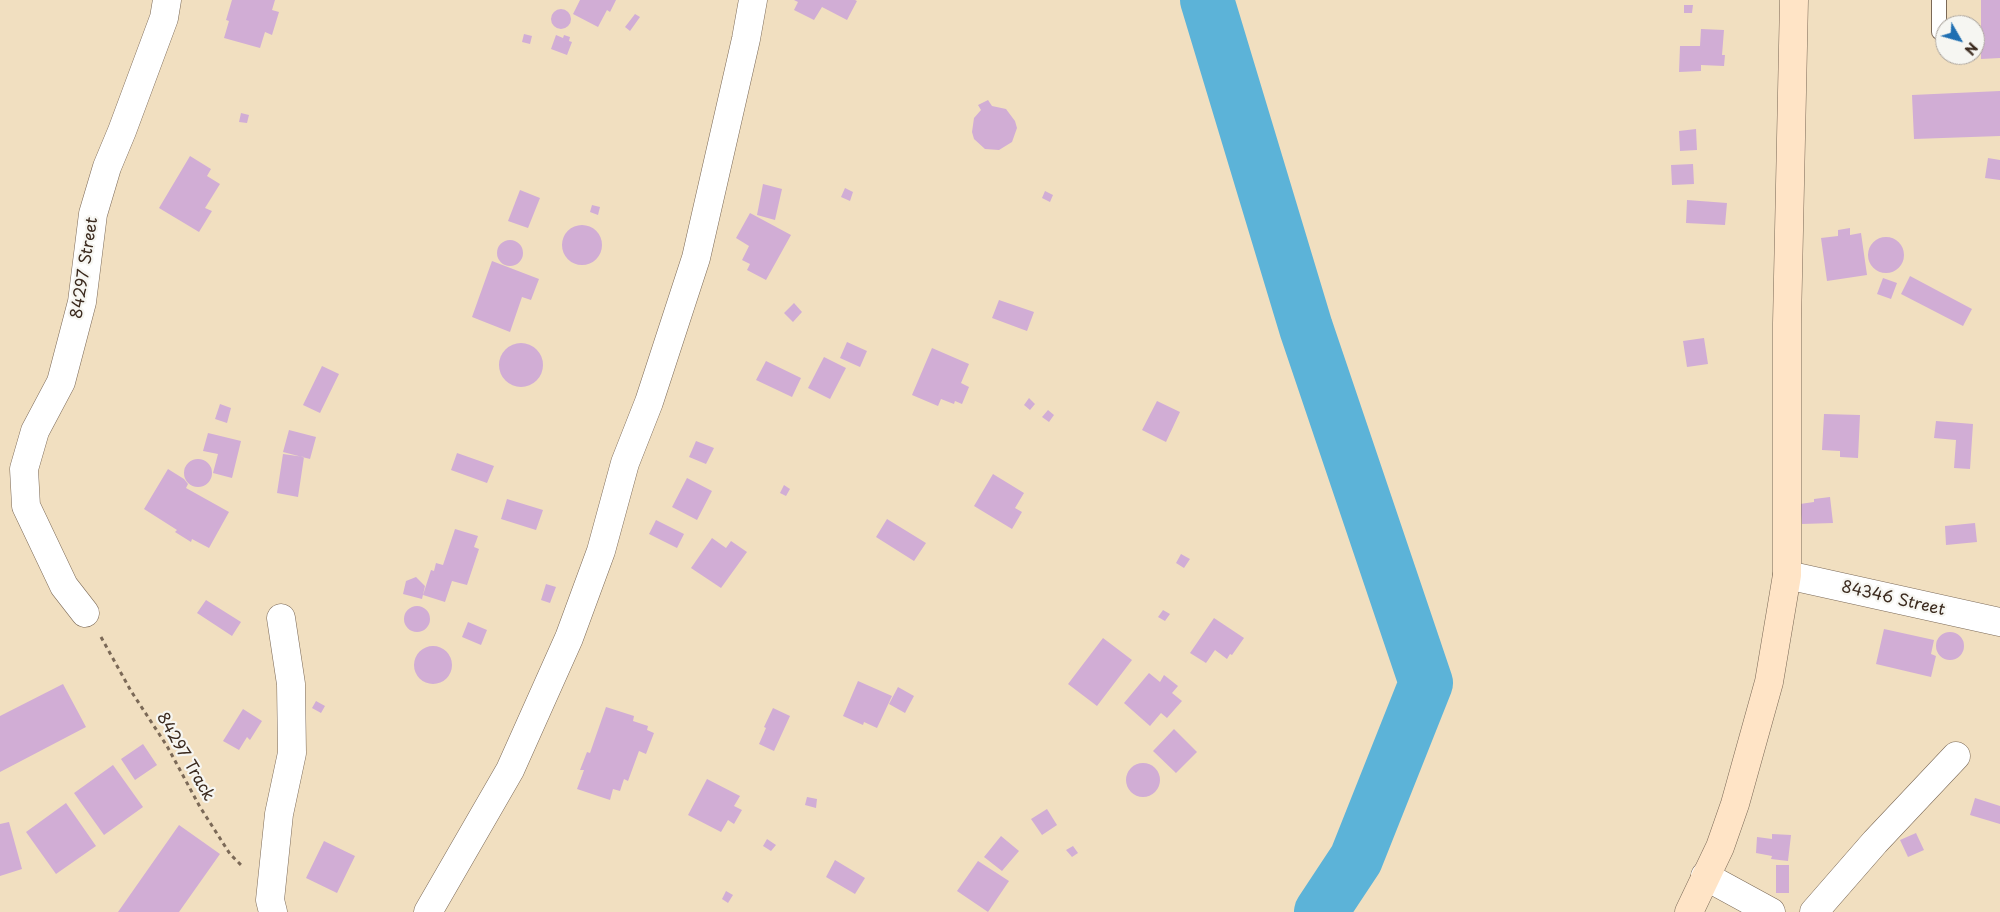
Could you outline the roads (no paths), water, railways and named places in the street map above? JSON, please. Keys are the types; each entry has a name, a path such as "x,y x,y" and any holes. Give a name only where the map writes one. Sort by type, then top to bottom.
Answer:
{"street":[{"name":"84297 Street","path":"85,613 64,586 26,506 24,469 36,431 61,382 82,302 93,214 107,166 126,123 161,26 167,0"},
{"path":"428,912 510,770 569,638 601,551 625,463 649,402 696,258 746,39 753,0"},
{"path":"1690,912 1720,847 1755,736 1769,682 1787,575 1787,323 1794,0"},
{"name":"84346 Street","path":"1787,575 2000,622"},
{"path":"273,912 270,900 279,814 292,753 291,684 281,618"},
{"path":"1814,912 1874,842 1956,756"},
{"path":"1705,876 1761,906"}],"lane":[{"path":"1939,0 1939,15"}],"waterway":[{"path":"1207,0 1306,328 1426,683 1356,859 1321,912"}]}
